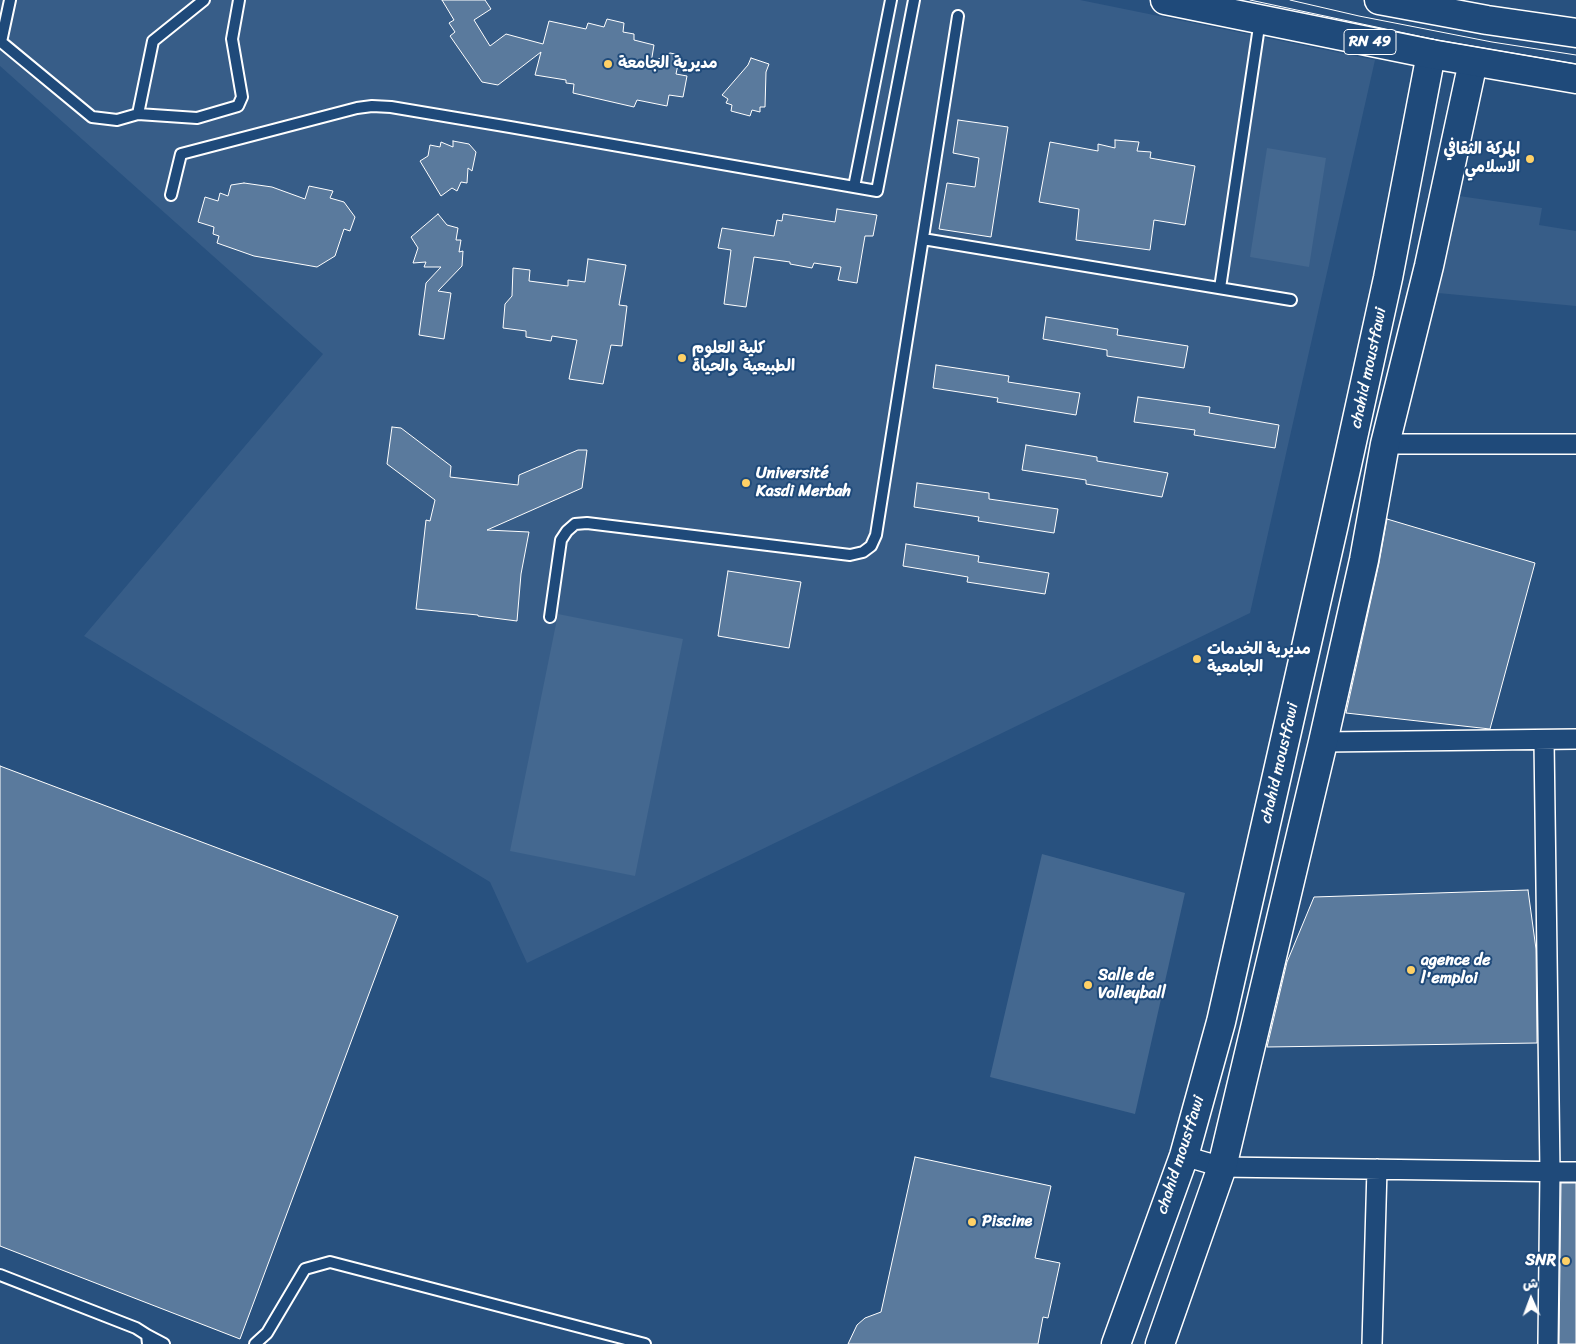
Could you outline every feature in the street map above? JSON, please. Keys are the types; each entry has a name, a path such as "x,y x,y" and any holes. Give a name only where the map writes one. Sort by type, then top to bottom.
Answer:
{"main road":[{"name":"RN 49","path":"1164,0 1430,54 1576,79"},
{"path":"1379,0 1487,20 1576,33"},
{"name":"chahid moustfawi","path":"1116,1344 1184,1156 1221,1022 1388,278 1430,54"},
{"name":"chahid moustfawi","path":"1160,1344 1222,1167 1323,742 1364,560 1384,444 1429,266 1473,62"}],"street":[{"path":"1384,444 1576,444"},
{"path":"1323,742 1576,740"},
{"path":"1544,741 1550,1172 1548,1344"},
{"path":"1184,1156 1222,1167 1576,1172"},
{"path":"1372,1344 1377,1169"}],"lane":[{"path":"10,0 0,41 92,117 117,120 138,114 197,118 238,106 242,97 242,91 232,39 239,0"},
{"path":"138,114 153,41 204,0"},
{"path":"854,187 891,0"},
{"path":"171,194 181,154 357,108 372,106 391,107 510,126 877,191 914,0"},
{"path":"550,617 561,540 575,524 587,523 850,554 863,552 871,546 876,535 958,16"},
{"path":"1220,288 1260,20"},
{"path":"923,239 1291,300"},
{"path":"255,1344 267,1333 304,1269 330,1262 644,1344"},
{"path":"0,1275 136,1328 147,1340 164,1344"}],"shaded area":[{"name":"Université Kasdi Merbah","path":"0,0 1080,0 1375,60 1250,613 527,963 490,882 84,636 323,354 0,66"},
{"path":"1267,148 1326,158 1309,267 1250,257"},
{"path":"1459,196 1542,208 1539,225 1576,231 1576,306 1438,293"},
{"path":"558,614 683,639 635,876 510,851"},
{"name":"Salle de Volleyball","path":"1042,854 1185,893 1135,1114 990,1077"}],"building":[{"name":"مديرية الجامعة","path":"442,0 485,0 491,9 474,20 490,46 506,34 543,44 549,21 586,29 588,23 604,27 607,19 624,23 623,32 634,34 634,40 654,45 651,63 670,53 680,55 676,74 687,76 683,97 669,95 667,106 637,100 634,107 573,93 574,84 566,83 566,80 535,75 541,52 498,85 482,82 450,36 455,32 449,23 454,20"},
{"path":"751,58 769,64 766,72 765,107 760,107 760,112 752,110 750,116 731,111 732,105 726,103 728,99 722,95 748,65"},
{"path":"958,120 1008,127 991,237 939,229 947,183 975,187 979,158 953,153"},
{"path":"1115,140 1139,142 1137,151 1151,152 1150,158 1195,166 1185,225 1154,220 1150,250 1076,240 1079,209 1039,202 1050,142 1098,151 1098,144 1115,148"},
{"path":"453,141 469,144 476,152 472,171 468,168 467,183 461,182 457,191 452,188 441,196 420,161 428,156 430,145 440,147 441,142 453,147"},
{"path":"244,183 272,187 305,199 309,186 333,191 330,198 344,202 355,217 350,231 344,229 335,256 317,267 254,256 217,243 219,236 213,234 214,227 198,222 205,197 218,201 220,193 228,196 231,185"},
{"path":"837,209 877,215 873,236 865,236 857,283 838,280 841,267 814,263 812,268 790,264 790,262 754,257 746,307 724,304 731,250 718,248 722,228 774,236 777,220 782,221 783,214 835,222"},
{"path":"438,214 447,225 458,228 456,240 461,240 459,252 463,251 462,266 438,291 451,293 444,339 419,335 426,283 441,267 424,267 426,262 413,263 418,248 411,237"},
{"path":"588,259 626,265 619,305 627,306 622,346 611,345 603,384 569,379 577,340 552,336 551,341 526,337 526,331 503,328 505,304 512,296 513,268 530,270 529,281 568,286 568,280 585,282"},
{"path":"1046,317 1118,329 1117,335 1188,346 1184,368 1107,356 1107,350 1043,339"},
{"path":"936,365 1009,376 1008,382 1080,393 1076,415 997,402 998,398 933,388"},
{"path":"1138,397 1210,407 1209,413 1279,425 1275,448 1194,435 1195,430 1134,422"},
{"path":"392,427 401,428 451,466 450,477 518,485 519,475 578,450 587,450 582,488 487,530 529,532 521,574 517,621 416,609 426,520 430,521 435,500 387,464"},
{"path":"1026,445 1097,457 1097,461 1168,473 1162,497 1086,484 1086,480 1022,470"},
{"path":"917,483 989,493 989,499 1058,509 1054,533 978,521 979,517 914,507"},
{"path":"1387,519 1535,563 1490,729 1346,713"},
{"path":"906,544 979,556 978,562 1049,573 1045,594 967,582 968,577 903,566"},
{"path":"728,571 801,582 789,648 718,636"},
{"path":"0,766 398,916 240,1339 0,1246"},
{"name":"agence de l'emploi","path":"1528,890 1536,949 1537,1043 1267,1047 1287,962 1314,897"},
{"name":"Piscine","path":"915,1157 1051,1186 1035,1258 1060,1263 1048,1318 1043,1317 1038,1344 848,1344 857,1325 865,1318 881,1312"},
{"name":"SNR","path":"1561,1183 1576,1183 1576,1344 1559,1344"}],"tram line":[{"path":"1250,0 1437,40 1576,64"},
{"path":"1290,0 1359,16 1492,42 1576,55"}],"place":[{"name":"مديرية الجامعة","path":"608,64"},
{"name":"المركة الثقافي الاسلامي","path":"1530,159"},
{"name":"كلية العلوم الطبيعية والحياة","path":"682,358"},
{"name":"Université Kasdi Merbah","path":"746,483"},
{"name":"مديرية الخدمات الجامعية","path":"1197,659"},
{"name":"agence de l'emploi","path":"1411,970"},
{"name":"Salle de Volleyball","path":"1088,985"},
{"name":"Piscine","path":"972,1222"},
{"name":"SNR","path":"1566,1261"}]}
